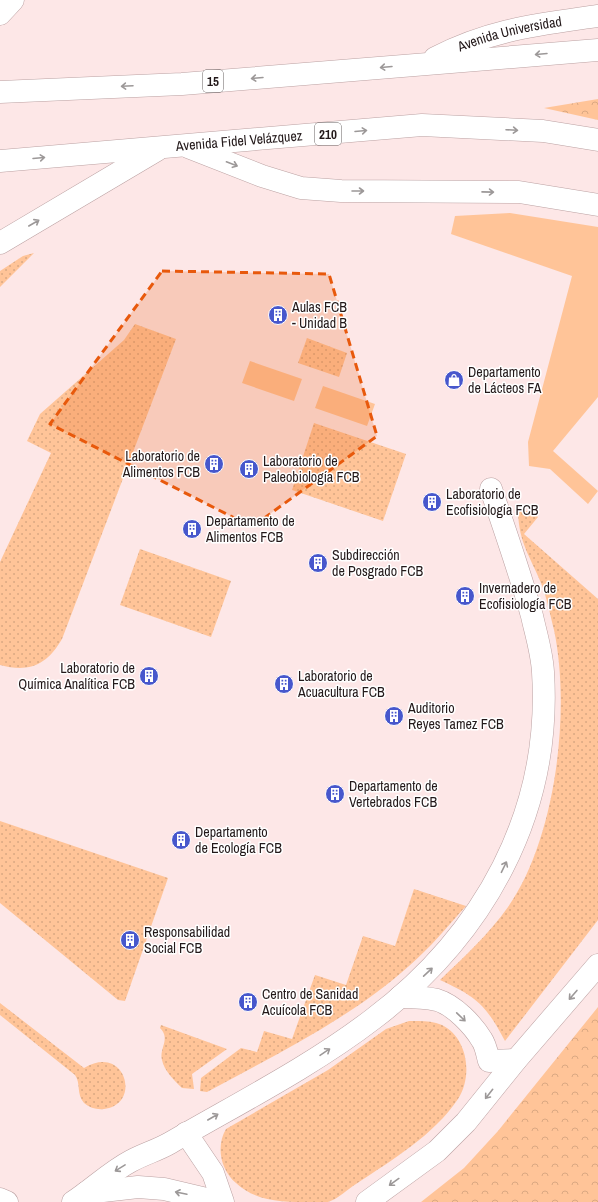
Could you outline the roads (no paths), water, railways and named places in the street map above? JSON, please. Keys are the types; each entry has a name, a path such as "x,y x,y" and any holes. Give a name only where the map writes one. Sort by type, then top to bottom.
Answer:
{"main road":[{"path":"0,14 13,0"},
{"name":"Avenida Universidad","path":"425,64 454,48 510,29 598,16"},
{"path":"425,64 592,54"},
{"name":"15","path":"0,92 182,84 425,64"},
{"name":"Avenida Fidel Velázquez","path":"0,161 422,125 543,131 598,140"},
{"path":"0,243 172,146 301,188 342,191 519,192 598,205"},
{"path":"80,1198 110,1174 186,1133 312,1061 372,1020 432,969 482,906 498,878 523,823 538,765 542,722 543,670 527,598 491,489"},
{"path":"367,1202 437,1151 466,1122 516,1060 598,965"},
{"path":"400,997 421,997 438,1001 457,1012 472,1026 483,1041 489,1061 516,1060"},
{"path":"186,1133 213,1173 223,1202"},
{"path":"80,1198 138,1187 164,1189 219,1202"},
{"path":"0,1199 7,1202"}],"place":[{"name":"Aulas FCB - Unidad B","path":"278,315"},
{"name":"Departamento de Lácteos FA","path":"454,380"},
{"name":"Laboratorio de Alimentos FCB","path":"214,464"},
{"name":"Laboratorio de Paleobiología FCB","path":"249,469"},
{"name":"Laboratorio de Ecofisiología FCB","path":"432,502"},
{"name":"Departamento de Alimentos FCB","path":"192,529"},
{"name":"Subdirección de Posgrado FCB","path":"318,563"},
{"name":"Invernadero de Ecofisiología FCB","path":"465,596"},
{"name":"Laboratorio de Química Analítica FCB","path":"149,676"},
{"name":"Laboratorio de Acuacultura FCB","path":"284,684"},
{"name":"Auditorio Reyes Tamez FCB","path":"394,716"},
{"name":"Departamento de Vertebrados FCB","path":"335,794"},
{"name":"Departamento de Ecología FCB","path":"181,840"},
{"name":"Responsabilidad Social FCB","path":"130,940"},
{"name":"Centro de Sanidad Acuícola FCB","path":"248,1002"}]}
